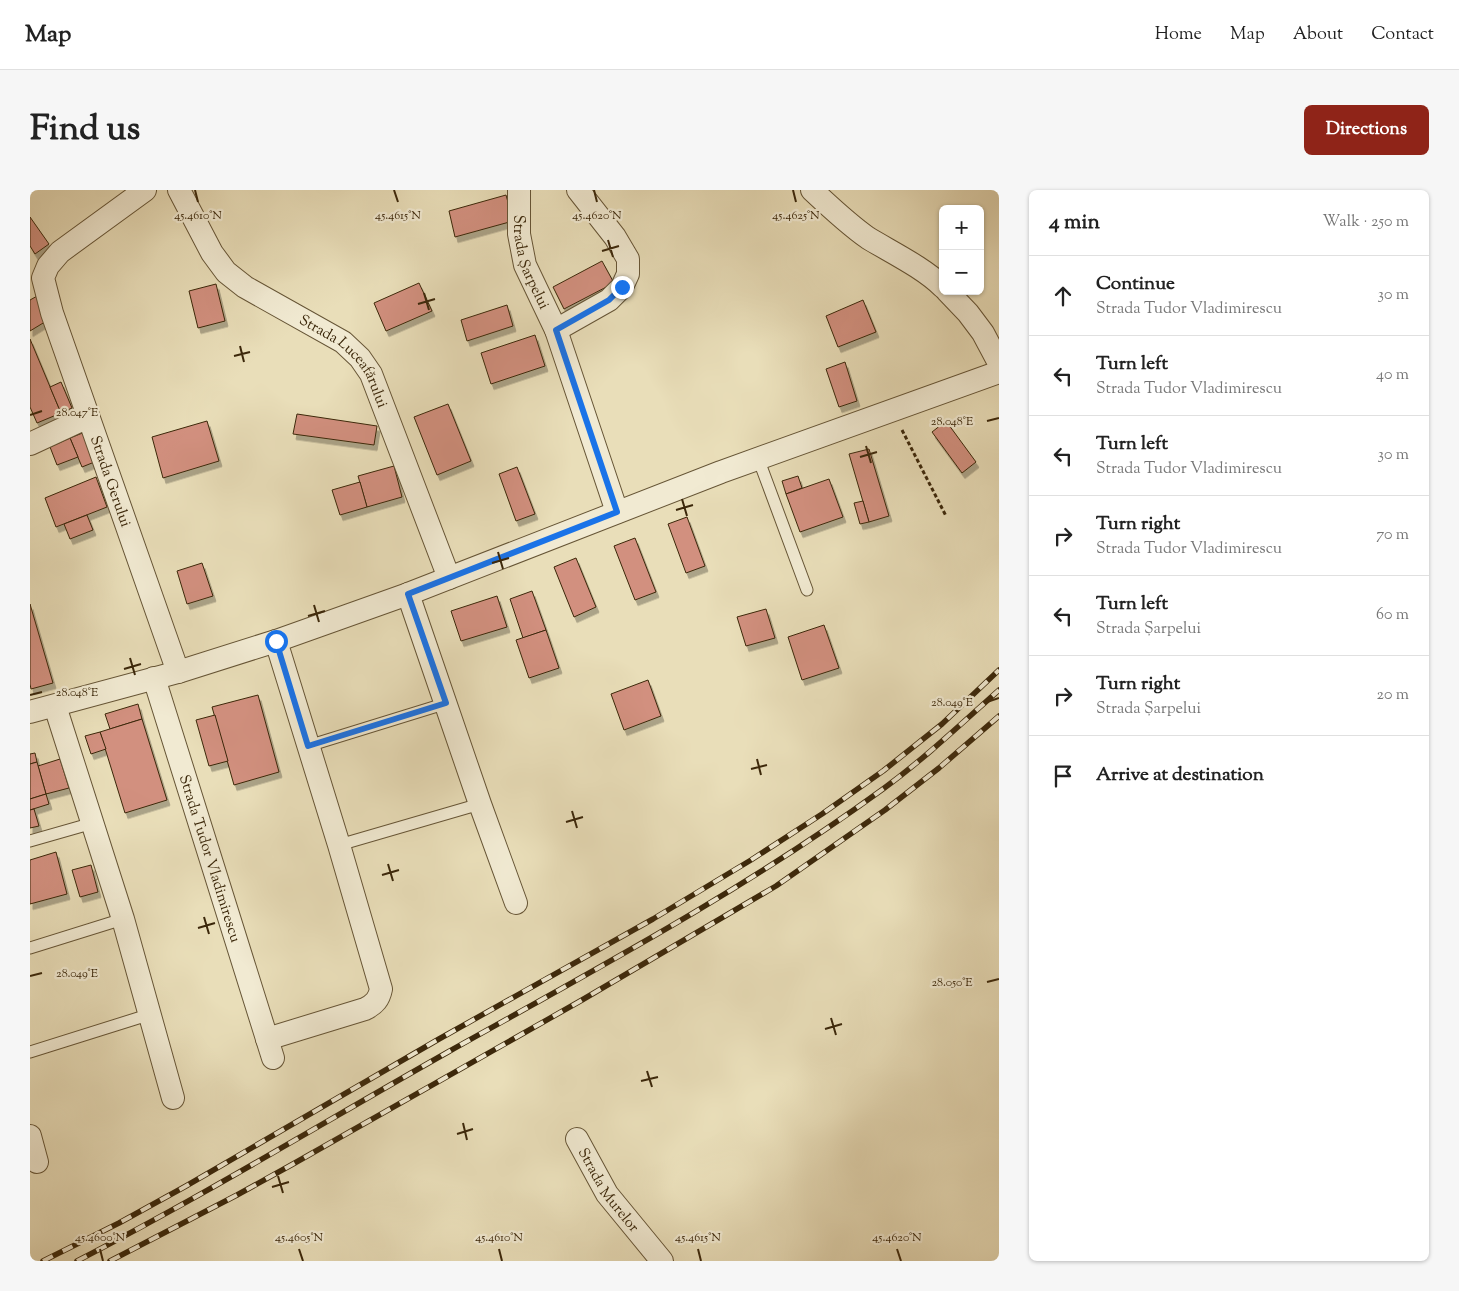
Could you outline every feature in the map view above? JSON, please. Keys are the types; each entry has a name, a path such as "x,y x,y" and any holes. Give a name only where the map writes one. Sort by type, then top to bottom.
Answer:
{"street":[{"name":"Strada Gerului","path":"145,190 60,252 48,266 43,278 52,313 178,672"},
{"name":"Strada Luceafărului","path":"179,190 212,253 226,272 245,287 343,342 360,358 371,374 449,578"},
{"name":"Strada Șarpelui","path":"519,190 519,234 524,265 556,330 617,512"},
{"name":"Strada Șarpelui","path":"556,330 609,300 622,287 628,274 628,259 615,237 578,190"},
{"path":"812,190 835,212 866,236 910,263 939,284"},
{"path":"951,295 983,333 999,363"},
{"path":"30,712 178,672 276,641 408,594 758,458 999,372"},
{"path":"30,444 88,416"},
{"path":"408,594 516,903"},
{"name":"Strada Tudor Vladimirescu","path":"154,678 270,1048 365,1009 374,1004 379,997 381,989 276,641"},
{"path":"55,706 123,919 173,1098"},
{"path":"30,1136 37,1162"},
{"name":"Strada Murelor","path":"577,1139 606,1194 662,1261"}],"lane":[{"path":"758,458 808,590"},
{"path":"308,746 446,703"},
{"path":"339,845 480,804"},
{"path":"30,841 93,823"},
{"path":"30,948 123,919"},
{"path":"30,1052 151,1014"}],"path":[{"path":"892,410 946,516"}],"building":[{"path":"506,195 513,221 455,237 449,211"},
{"path":"30,217 49,244 35,254 30,246"},
{"path":"602,261 614,283 564,309 553,287"},
{"path":"419,283 432,311 386,331 374,303"},
{"path":"216,284 225,321 198,328 189,291"},
{"path":"39,295 53,317 30,331 30,300"},
{"path":"863,300 876,332 838,347 826,316"},
{"path":"507,305 513,326 467,341 461,320"},
{"path":"535,335 545,366 491,384 481,353"},
{"path":"30,339 61,413 37,423 30,407"},
{"path":"845,362 857,401 839,407 826,369"},
{"path":"61,382 72,408 61,413 50,387"},
{"path":"448,404 471,461 437,475 414,417"},
{"path":"297,414 377,426 374,445 293,434"},
{"path":"207,421 219,461 163,478 152,437"},
{"path":"946,421 976,462 962,473 932,432"},
{"path":"85,432 97,461 82,467 70,438"},
{"path":"70,438 78,457 57,465 50,447"},
{"path":"869,449 889,516 869,522 849,454"},
{"path":"394,466 402,497 367,507 358,476"},
{"path":"517,467 535,514 516,521 499,474"},
{"path":"798,476 802,488 786,494 782,481"},
{"path":"96,477 107,507 56,527 45,498"},
{"path":"829,479 843,517 800,532 786,494"},
{"path":"360,482 367,507 340,515 332,490"},
{"path":"863,501 869,522 860,524 854,503"},
{"path":"87,515 93,530 70,539 64,524"},
{"path":"687,517 705,566 686,573 668,524"},
{"path":"635,538 656,592 635,600 614,546"},
{"path":"576,558 596,607 574,617 554,567"},
{"path":"202,563 213,596 187,604 177,571"},
{"path":"532,591 546,630 523,638 510,599"},
{"path":"497,596 507,627 461,641 451,611"},
{"path":"30,604 53,683 31,689 30,684"},
{"path":"766,609 775,638 746,646 737,617"},
{"path":"824,625 839,668 802,680 788,637"},
{"path":"546,630 559,668 529,678 516,640"},
{"path":"648,680 661,716 624,730 611,694"},
{"path":"258,695 279,772 234,785 212,707"},
{"path":"138,704 142,719 110,729 105,714"},
{"path":"215,715 228,761 209,766 196,720"},
{"path":"142,719 167,800 125,813 100,732"},
{"path":"100,732 106,749 91,754 85,736"},
{"path":"35,753 37,762 30,764 30,754"},
{"path":"60,759 69,788 46,794 38,766"},
{"path":"37,762 46,794 30,799 30,764"},
{"path":"46,794 49,804 30,810 30,799"},
{"path":"34,809 39,826 30,828 30,810"},
{"path":"56,852 67,894 30,904 30,860"},
{"path":"91,865 98,892 80,897 72,870"}],"railway":[{"path":"43,1261 119,1223 186,1186 439,1039 653,919 751,860 822,814 883,771 942,724 999,670"},
{"path":"77,1261 217,1185 448,1052 615,959 778,861 898,778 999,690"},
{"path":"110,1261 293,1164 582,1000 776,886 885,810 939,768 999,716"}],"route":[{"path":"276,641 308,746 446,703 408,594 617,512 556,330 609,300 622,287"}]}
